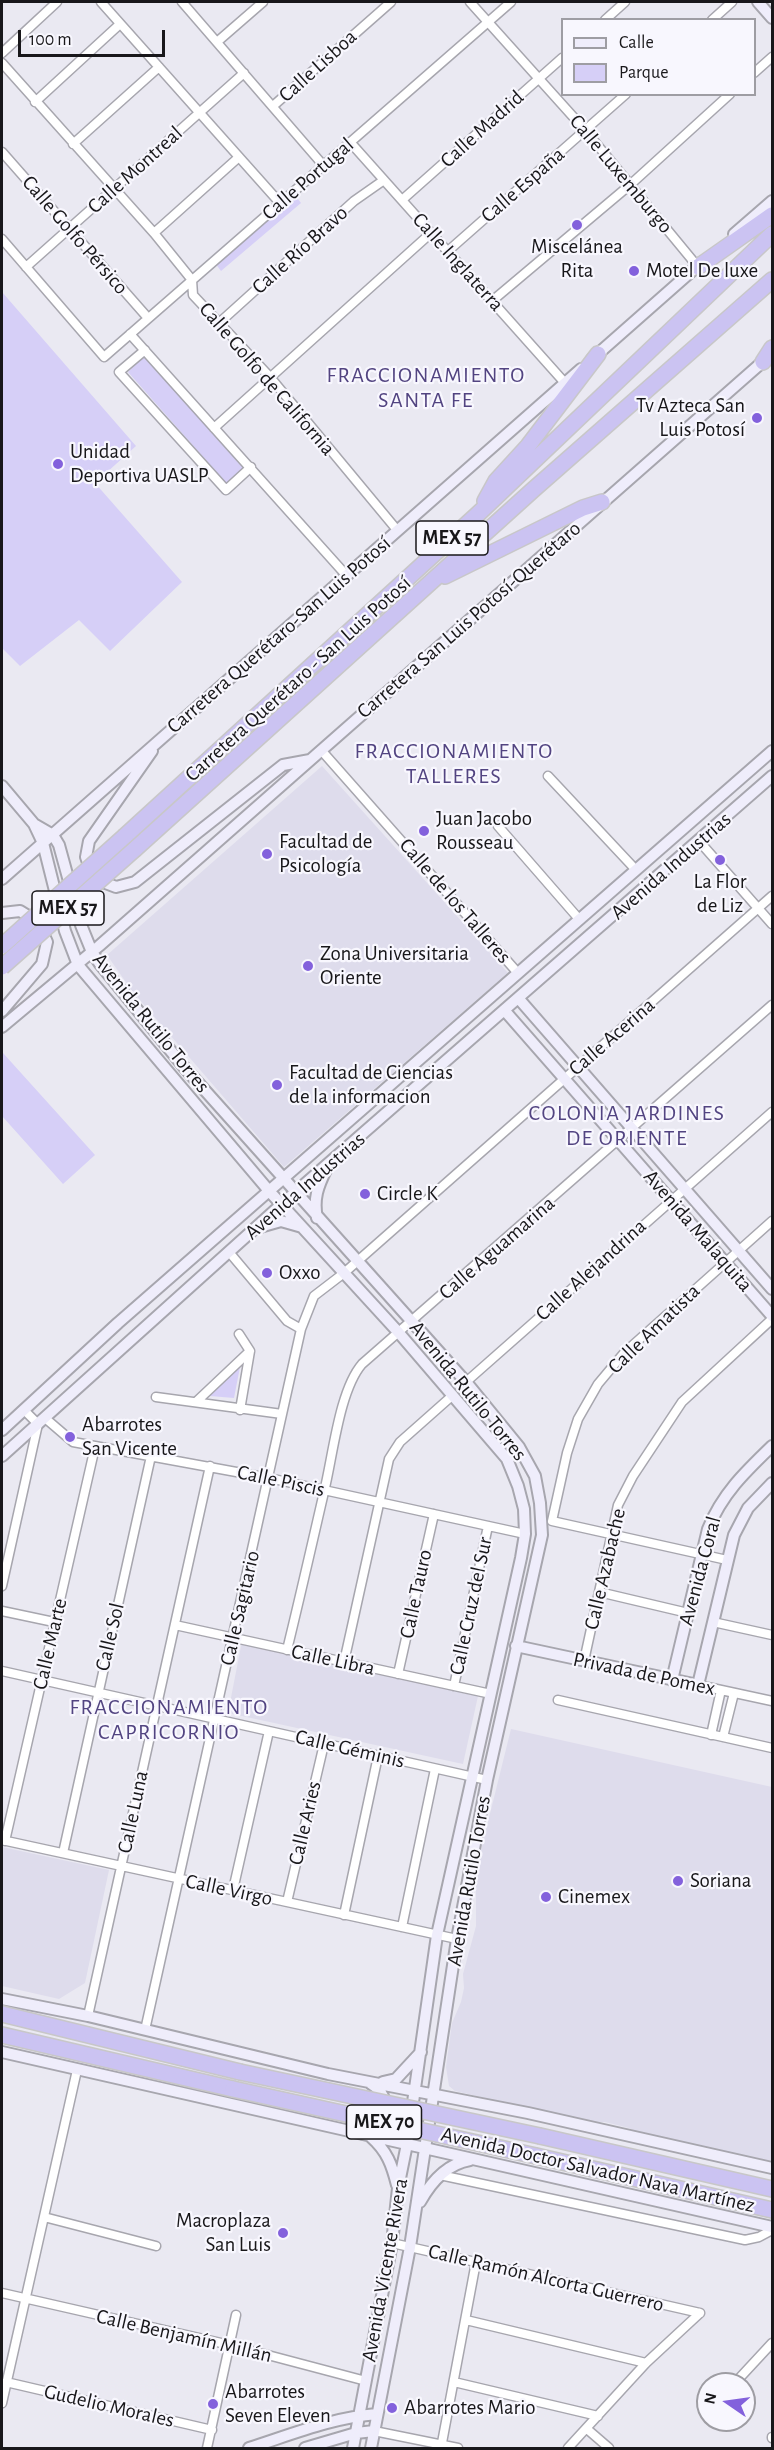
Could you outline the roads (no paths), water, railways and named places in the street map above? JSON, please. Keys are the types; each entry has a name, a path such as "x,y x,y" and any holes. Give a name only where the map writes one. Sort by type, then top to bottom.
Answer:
{"highway":[{"path":"698,267 772,215"},
{"name":"Carretera Querétaro - San Luis Potosí","path":"2,946 479,513 772,234"},
{"name":"Carretera Querétaro - San Luis Potosí","path":"2,967 772,280"},
{"path":"768,357 772,348"},
{"path":"479,513 496,481 528,446 598,354"},
{"path":"429,584 583,508 602,502"},
{"path":"2,2006 90,2027 166,2053"},
{"name":"Avenida Doctor Salvador Nava Martínez","path":"2,2014 240,2072 772,2188"},
{"name":"Avenida Doctor Salvador Nava Martínez","path":"2,2035 772,2210"}],"main road":[{"path":"758,2 772,18"},
{"name":"Carretera Querétaro-San Luis Potosí","path":"2,879 772,201"},
{"name":"Carretera San Luis Potosí-Querétaro","path":"2,1027 78,965 768,357"},
{"path":"161,738 89,841 86,857 91,871 104,882 116,887 135,882 284,765 312,760"},
{"name":"Avenida Industrias","path":"2,1430 118,1323 772,751"},
{"name":"Avenida Industrias","path":"2,1456 282,1204 772,776"},
{"path":"2,786 34,824 53,835"},
{"name":"Avenida Rutilo Torres","path":"34,824 43,843 65,931 78,965 270,1192 399,1333 507,1459 521,1497 525,1534 438,1935 415,2090"},
{"name":"Avenida Rutilo Torres","path":"53,835 59,845 81,925 92,952 110,977 184,1067 466,1382 519,1447 535,1476 547,1522 516,1646 487,1780 457,1939 432,2093"},
{"path":"2,913 20,911 38,922 47,942 42,964 2,1011"},
{"name":"Avenida Malaquita","path":"519,999 772,1289"},
{"name":"Avenida Malaquita","path":"505,1011 772,1317"},
{"path":"317,1218 314,1205 329,1164"},
{"path":"257,1227 281,1221 302,1227"},
{"name":"Avenida Coral","path":"672,1680 701,1555 716,1508 740,1477 772,1446"},
{"name":"Avenida Coral","path":"698,1685 734,1535 748,1508 772,1483"},
{"name":"Privada de Pomex","path":"516,1646 698,1685"},
{"name":"Avenida Doctor Salvador Nava Martínez","path":"2,1999 88,2016 328,2074 432,2093 772,2168"},
{"name":"Avenida Doctor Salvador Nava Martínez","path":"2,2052 772,2228"},
{"path":"372,2082 396,2079 421,2052"},
{"path":"372,2082 385,2097 385,2106 381,2119 365,2135 383,2149 390,2160 398,2188"},
{"name":"Avenida Vicente Rivera","path":"353,2448 392,2243 398,2188 415,2090"},
{"name":"Avenida Vicente Rivera","path":"371,2448 410,2247 432,2093"},
{"path":"416,2209 427,2189 440,2175 459,2162 474,2160"},
{"path":"249,2448 331,2422 359,2415 377,2414"},
{"path":"331,2422 338,2429 339,2434 335,2439"},
{"path":"305,2448 356,2433 374,2431"}],"street":[{"path":"2,53 57,2"},
{"path":"101,2 280,203"},
{"path":"182,2 323,165"},
{"path":"217,42 263,2"},
{"name":"Calle Lisboa","path":"273,106 391,2"},
{"name":"Calle Luxemburgo","path":"470,2 585,130 698,267"},
{"name":"Calle Portugal","path":"26,267 104,357 511,2"},
{"path":"607,18 626,2"},
{"path":"713,18 732,2"},
{"path":"35,102 120,24"},
{"path":"756,71 772,57"},
{"name":"Calle Madrid","path":"402,200 561,59"},
{"name":"Calle Golfo de California","path":"2,63 154,233 192,280 193,295 270,376 397,530"},
{"path":"73,144 159,67"},
{"name":"Calle Montreal","path":"26,267 244,73"},
{"name":"Calle España","path":"448,252 624,96"},
{"path":"492,301 631,184 728,96"},
{"name":"Calle Inglaterra","path":"350,142 565,383"},
{"name":"Calle Golfo Pérsico","path":"2,152 148,318"},
{"path":"154,233 239,157"},
{"name":"Calle Río Bravo","path":"219,323 354,201 384,180"},
{"path":"214,428 431,233"},
{"path":"2,239 26,267"},
{"path":"130,334 346,575"},
{"path":"145,350 119,372 226,490 251,467"},
{"name":"Calle de los Talleres","path":"321,750 517,972"},
{"path":"548,776 636,870"},
{"path":"498,826 579,919"},
{"path":"699,842 772,924"},
{"name":"Calle Acerina","path":"344,1273 772,896"},
{"name":"Calle Aguamarina","path":"287,1650 350,1382 362,1364 772,1005"},
{"name":"Calle Alejandrina","path":"466,1382 772,1112"},
{"name":"Calle Amatista","path":"547,1522 578,1419 598,1384 624,1353 772,1221"},
{"path":"229,1252 287,1321 301,1329"},
{"name":"Calle Sagitario","path":"145,2030 301,1329 314,1296 344,1273"},
{"name":"Calle Azabache","path":"584,1661 618,1506 633,1476 682,1402 772,1317"},
{"path":"239,1335 250,1351 240,1410"},
{"path":"196,1402 250,1351"},
{"path":"344,1662 389,1459 400,1442 453,1395"},
{"path":"156,1397 282,1414"},
{"name":"Calle Piscis","path":"24,1410 73,1442 325,1489 525,1534"},
{"path":"2,1586 41,1421"},
{"name":"Calle Marte","path":"3,1840 95,1447"},
{"name":"Calle Sol","path":"63,1853 151,1455"},
{"name":"Calle Luna","path":"88,2016 210,1466"},
{"name":"Calle Tauro","path":"399,1674 434,1514"},
{"path":"547,1522 727,1560"},
{"name":"Calle Cruz del Sur","path":"454,1686 488,1526"},
{"path":"599,1592 688,1613"},
{"path":"2,1611 54,1622"},
{"path":"713,1622 772,1635"},
{"name":"Calle Libra","path":"175,1625 490,1694"},
{"name":"Calle Géminis","path":"2,1671 487,1780"},
{"name":"Privada de Pomex","path":"698,1685 772,1701"},
{"path":"711,1735 722,1690"},
{"path":"723,1737 734,1693"},
{"path":"558,1700 772,1748"},
{"path":"233,1890 269,1731"},
{"name":"Calle Aries","path":"286,1902 324,1744"},
{"path":"344,1915 378,1756"},
{"path":"402,1927 435,1768"},
{"name":"Calle Virgo","path":"3,1840 457,1939"},
{"path":"2,2403 77,2070"},
{"path":"440,2175 746,2240 759,2237 772,2228"},
{"path":"44,2217 156,2246"},
{"name":"Calle Ramón Alcorta Guerrero","path":"392,2243 700,2313 646,2363"},
{"path":"441,2447 476,2262"},
{"name":"Calle Benjamín Millán","path":"2,2293 230,2345 366,2381"},
{"path":"207,2448 236,2315"},
{"path":"465,2320 646,2363 598,2416 589,2430 568,2448"},
{"path":"745,2372 772,2343"},
{"name":"Gudelio Morales","path":"6,2382 212,2430"},
{"path":"454,2382 598,2416"},
{"path":"589,2430 609,2448"},
{"path":"374,2431 441,2447 458,2448"}],"place":[{"name":"Miscelánea Rita","path":"577,225"},
{"name":"Motel De luxe","path":"634,271"},
{"name":"Tv Azteca San Luis Potosí","path":"757,418"},
{"name":"Unidad Deportiva UASLP","path":"58,464"},
{"name":"Juan Jacobo Rousseau","path":"424,831"},
{"name":"Facultad de Psicología","path":"267,854"},
{"name":"La Flor de Liz","path":"720,860"},
{"name":"Zona Universitaria Oriente","path":"308,966"},
{"name":"Facultad de Ciencias de la informacion","path":"277,1085"},
{"name":"Circle K","path":"365,1194"},
{"name":"Oxxo","path":"267,1273"},
{"name":"Abarrotes San Vicente","path":"70,1437"},
{"name":"Soriana","path":"678,1881"},
{"name":"Cinemex","path":"546,1897"},
{"name":"Macroplaza San Luis","path":"283,2233"},
{"name":"Abarrotes Seven Eleven","path":"213,2404"},
{"name":"Abarrotes Mario","path":"392,2408"}],"district":[{"name":"FRACCIONAMIENTO SANTA FE","path":"426,388"},
{"name":"FRACCIONAMIENTO TALLERES","path":"454,764"},
{"name":"COLONIA JARDINES DE ORIENTE","path":"627,1126"},
{"name":"FRACCIONAMIENTO CAPRICORNIO","path":"169,1720"}]}
